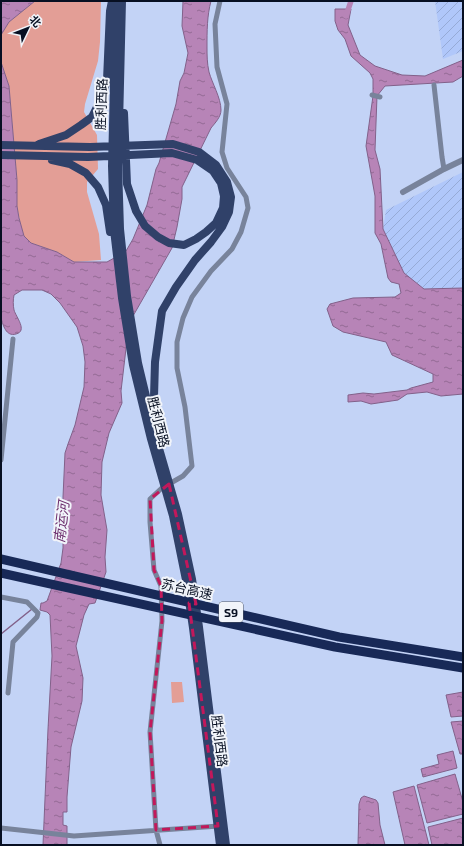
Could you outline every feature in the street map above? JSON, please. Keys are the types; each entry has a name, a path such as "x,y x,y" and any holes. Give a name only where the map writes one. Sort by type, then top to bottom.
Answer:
{"highway":[{"path":"1,555 61,573"},
{"name":"苏台高速","path":"1,559 339,637 463,657"},
{"name":"苏台高速","path":"1,573 335,647 463,668"}],"main road":[{"path":"32,146 66,135 92,117 102,97 107,80 110,11 112,1"},
{"name":"胜利西路","path":"116,1 112,166 114,230 122,298 133,365 150,440 167,485"},
{"name":"胜利西路","path":"122,1 118,166 120,230 128,304 138,362 167,485 194,628 221,826 226,845"},
{"path":"1,155 88,157 172,153 197,160 213,172 217,177 221,183 224,196 223,208 216,223 206,232 196,239 184,244 169,243 158,237 145,226 136,211 127,184 121,49"},
{"path":"1,145 90,147 173,144 199,152 216,165 227,182 231,197 229,212 222,227 195,260 176,287 162,311 155,369 154,397 156,438"},
{"path":"31,156 70,164 86,173 98,187 106,205 122,298"},
{"name":"胜利西路","path":"220,845 221,826"}],"street":[{"path":"160,845 156,830 150,732 162,621 161,586 154,570 150,522 150,499 167,485 183,476 192,466 185,407 177,368 177,342 183,318 192,297 211,271 232,249 241,232 248,208 246,197 227,168 222,152 227,104 217,67 215,24 220,1"},
{"path":"434,85 444,169"},
{"path":"372,95 380,97"},
{"path":"402,192 463,160"},
{"path":"1,460 13,339"},
{"path":"1,597 27,602 38,613 14,642 8,693"},
{"path":"1,828 74,836 221,826"}],"highlighted area":[{"path":"169,484 196,604 189,603 218,826 156,830 150,732 162,621 161,586 154,570 150,499"}],"shaded area":[{"path":"35,1 101,1 98,61 84,112 97,135 98,169 87,182 87,192 99,234 101,260 74,262 57,252 31,243 24,236 21,227 17,206 17,180 9,86 1,62 1,35 9,22"},
{"path":"435,1 462,1 463,51 443,59"},
{"path":"463,172 463,288 424,289 404,273 383,229 386,210"},
{"path":"171,682 182,682 184,702 172,703"}],"water":[{"path":"1,1 35,1 9,22 1,35"},
{"path":"183,1 211,1 208,24 207,62 209,72 220,101 221,113 218,120 211,128 182,187 182,199 172,248 129,323 121,391 122,403 109,433 102,462 101,495 107,530 105,557 106,572 95,603 89,604 84,615 76,646 83,678 82,701 71,747 67,812 63,812 63,825 67,826 67,845 43,845 52,656 50,615 47,612 40,610 41,603 47,601 61,563 63,548 65,453 75,425 84,387 85,362 83,346 77,327 60,303 51,294 42,290 22,290 14,295 14,310 21,327 21,330 16,334 10,334 7,332 1,318 1,62 9,86 17,180 17,206 24,236 31,243 57,252 74,262 107,262 126,251 133,239 147,205 156,169 176,104 180,81 184,73 188,53 182,26"},
{"path":"335,9 351,9 348,25 360,55 375,66 402,75 425,76 463,60 463,76 453,82 385,86 377,96 375,150 380,169 383,229 404,273 424,289 463,288 463,394 441,396 427,392 407,394 398,400 371,404 361,401 348,402 348,395 407,390 433,382 433,374 392,355 386,342 343,332 333,326 327,309 330,304 353,298 395,297 401,293 399,284 391,282 388,278 381,244 375,233 375,196 366,146 373,96 373,79 370,73 351,56 345,39 338,30 335,21"},
{"path":"463,692 463,716 451,717 446,695"},
{"path":"463,721 463,754 460,754 451,722"},
{"path":"453,751 457,768 423,777 421,769 439,764 437,755"},
{"path":"455,774 463,802 463,814 427,823 417,785"},
{"path":"414,786 429,845 405,845 393,792"},
{"path":"364,796 376,800 378,803 380,825 385,845 358,845 359,804 361,798"},
{"path":"463,818 463,845 432,845 428,827"}],"waterway":[{"path":"346,16 351,1"},
{"path":"1,634 32,609"}],"water label":[{"name":"南运河","path":"61,522"}]}
